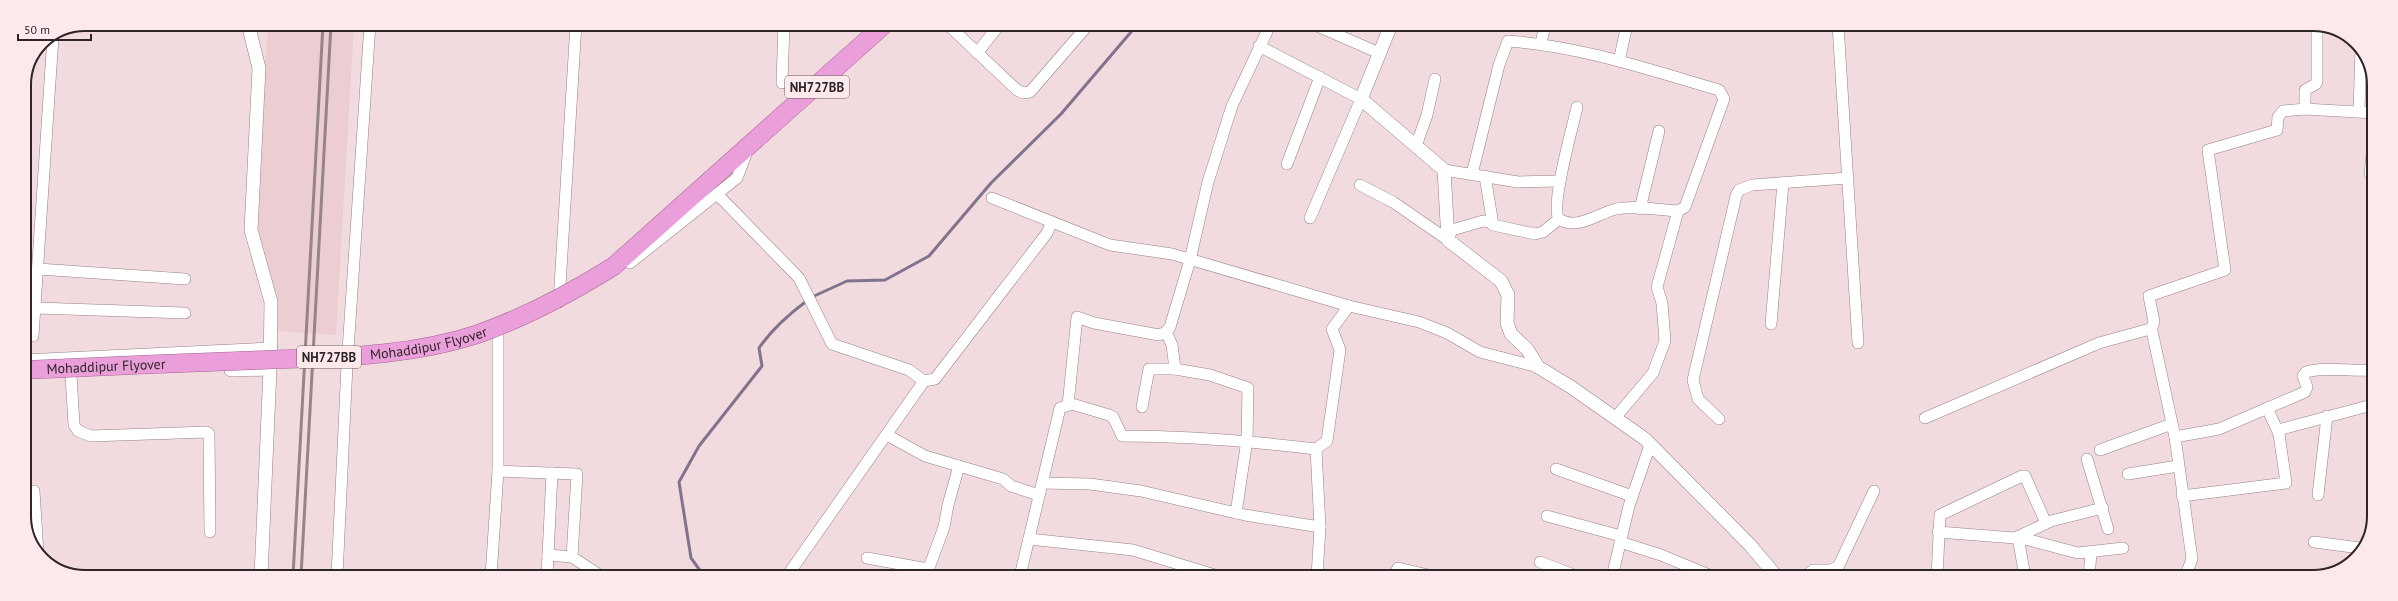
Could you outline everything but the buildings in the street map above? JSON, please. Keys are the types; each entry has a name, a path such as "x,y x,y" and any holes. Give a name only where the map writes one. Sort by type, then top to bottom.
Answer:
{"highway":[{"name":"NH727BB","path":"748,149 877,31"},
{"name":"Mohaddipur Flyover","path":"31,370 376,354 405,351 477,334 551,302 614,266 748,149"}],"street":[{"path":"250,31 259,68 251,230 271,302 271,349 261,570"},
{"path":"337,570 347,362 370,31"},
{"path":"559,307 576,31"},
{"path":"782,83 784,31"},
{"path":"954,31 1016,90 1027,93 1082,31"},
{"path":"977,53 994,31"},
{"path":"1068,405 1077,317 1094,323 1159,335 1166,332 1170,327 1190,260 1208,182 1227,122 1267,31"},
{"path":"1329,31 1379,53"},
{"path":"1310,218 1388,31"},
{"path":"1541,43 1544,31"},
{"path":"1620,61 1626,31"},
{"path":"1838,31 1858,343"},
{"path":"2305,109 2305,90 2316,84 2317,81 2317,31"},
{"path":"1472,174 1499,65 1508,41 1541,43 1620,61 1719,90 1723,94 1724,99 1685,207 1678,211 1616,209 1587,221 1566,222 1559,219 1556,211 1560,181 1577,107"},
{"path":"33,336 53,42"},
{"path":"1260,46 1361,99 1444,170 1518,182 1560,181"},
{"path":"2359,112 2361,59"},
{"path":"1287,164 1320,77"},
{"path":"1416,146 1425,122 1435,79"},
{"path":"2188,570 2192,559 2182,496 2175,437 2151,330 2154,322 2149,296 2226,270 2208,150 2277,130 2278,116 2283,111 2305,109 2367,113"},
{"path":"1640,209 1659,131"},
{"path":"347,362 387,359 436,352 498,334 559,307 618,272 737,178 748,149"},
{"path":"1444,170 1448,240"},
{"path":"1485,176 1491,222"},
{"path":"1719,419 1698,399 1693,380 1736,196 1739,190 1746,187 1848,178"},
{"path":"1771,324 1783,183"},
{"path":"1360,185 1393,202 1448,240 1501,281 1508,295 1507,323 1511,334 1527,349 1538,368"},
{"path":"717,194 799,278 823,329 832,344 909,370 924,381 934,380 1047,233 1052,222"},
{"path":"992,198 1110,245 1172,254 1350,306 1420,322 1447,333 1480,352 1538,368 1615,418 1650,445 1750,545 1771,570"},
{"path":"1615,418 1653,373 1665,341 1662,303 1657,287 1678,211"},
{"path":"1448,240 1452,230 1483,221 1491,222 1495,226 1535,234 1543,232 1559,219"},
{"path":"38,270 185,279"},
{"path":"1024,570 1029,538 1060,408 1072,404 1109,415 1113,417 1122,436 1186,436 1247,440 1316,449 1326,441 1340,350 1332,329 1350,306"},
{"path":"36,308 184,313"},
{"path":"1924,418 2099,343 2147,328 2151,330"},
{"path":"1166,332 1172,345 1175,369"},
{"path":"491,570 498,471 498,334"},
{"path":"31,361 271,349"},
{"path":"31,377 270,369"},
{"path":"1142,407 1149,369 1175,369 1210,375 1248,388 1247,440 1236,513"},
{"path":"2175,437 2219,429 2305,392 2307,388 2303,378 2306,372 2319,370 2354,372 2367,371"},
{"path":"71,376 75,428 88,436 207,432 209,434 210,532"},
{"path":"791,570 924,381"},
{"path":"2278,430 2367,406"},
{"path":"2182,496 2284,485 2287,482 2278,430 2268,408"},
{"path":"2318,495 2327,416"},
{"path":"2100,450 2172,424"},
{"path":"887,435 925,456 1003,479 1011,486 1039,495"},
{"path":"1614,570 1632,496 1650,445"},
{"path":"1316,449 1320,527 1317,570"},
{"path":"2087,459 2103,508 2108,529"},
{"path":"928,570 944,527 948,505 959,466"},
{"path":"2128,474 2178,466"},
{"path":"1556,469 1632,496"},
{"path":"498,471 578,475 572,557"},
{"path":"547,570 552,473"},
{"path":"1937,570 1939,519 1942,514 2022,476 2028,479 2046,524"},
{"path":"1042,483 1090,484 1126,488 1236,513 1320,527"},
{"path":"34,491 37,541"},
{"path":"1813,570 1830,570 1838,567 1874,491"},
{"path":"2018,537 2046,524 2103,508"},
{"path":"1547,516 1621,539 1697,570"},
{"path":"1938,532 2018,537 2070,552 2091,553 2123,548"},
{"path":"2018,537 2024,570"},
{"path":"1029,538 1133,550 1198,570"},
{"path":"2314,542 2357,548"},
{"path":"2090,570 2091,553"},
{"path":"548,555 572,557 592,570"},
{"path":"867,558 915,570"},
{"path":"1540,562 1561,570"},
{"path":"1397,570 1398,568 1408,570"}],"shaded area":[{"path":"268,31 354,31 336,335 279,331 275,296 254,226"}],"waterway":[{"path":"812,297 847,281 885,280 929,256 991,183 1061,114 1132,31"},
{"path":"700,570 691,558 679,482 699,446 762,366 759,348 769,334 781,322 808,300"}],"railway":[{"path":"293,570 323,31"},
{"path":"301,570 331,31"}]}
